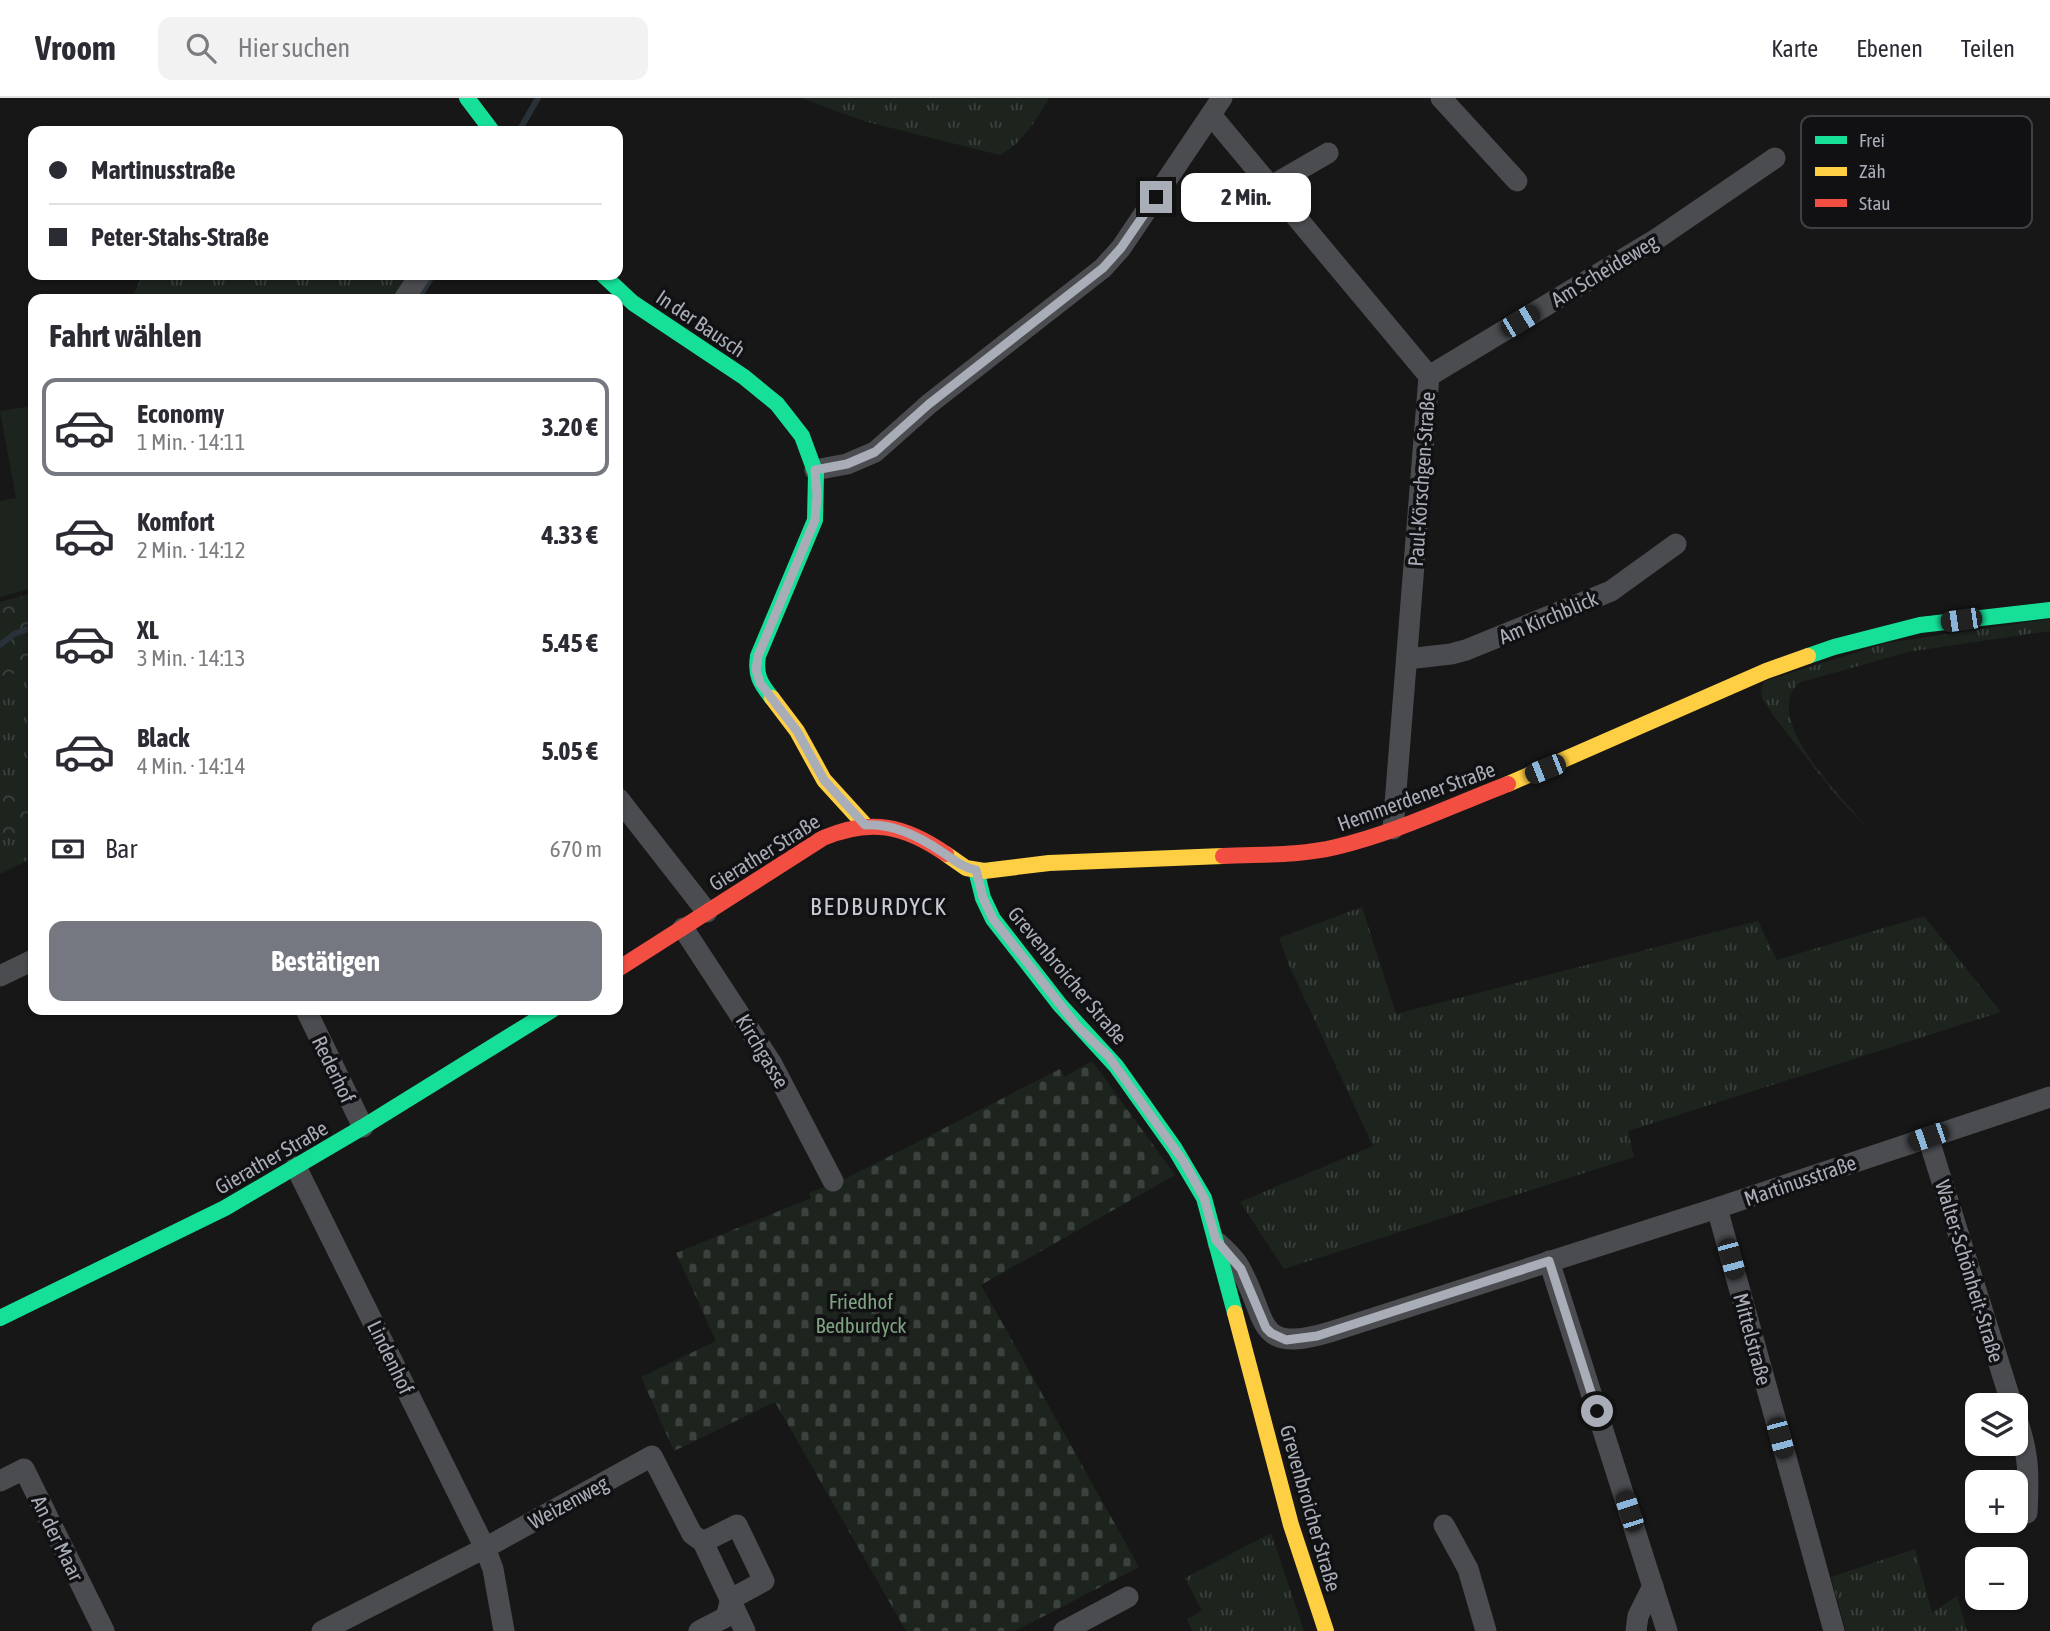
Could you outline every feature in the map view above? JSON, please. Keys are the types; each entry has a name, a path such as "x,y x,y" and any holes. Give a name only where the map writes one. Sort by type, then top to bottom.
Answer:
{"main road":[{"path":"469,99 488,126"},
{"name":"In der Bausch","path":"609,280 635,304 731,368 777,403 802,433 815,470"},
{"path":"815,470 815,520 758,656 756,670 760,683 797,731 824,780 865,825 884,825 900,830 976,870"},
{"name":"Hemmerdener Straße","path":"976,870 1029,864 1307,852 1351,844 1545,769 1812,653 1909,627 2050,610"},
{"name":"Gierather Straße","path":"623,966 823,838 844,829 865,825"},
{"name":"Grevenbroicher Straße","path":"976,870 983,898 993,919 1077,1026 1109,1057 1184,1162 1204,1198 1289,1517 1326,1631"},
{"name":"Gierather Straße","path":"0,1318 194,1225 363,1127 544,1015"}],"street":[{"path":"1441,98 1517,181"},
{"path":"815,470 847,464 875,452 929,404 1103,268 1121,248 1216,106"},
{"name":"Paul-Körschgen-Straße","path":"1216,106 1270,186 1429,376 1393,829"},
{"path":"1270,186 1328,153"},
{"name":"Am Scheideweg","path":"1429,376 1658,238 1775,158"},
{"name":"Am Kirchblick","path":"1407,659 1466,650 1611,591 1676,544"},
{"path":"623,804 707,912"},
{"name":"Kirchgasse","path":"683,928 767,1055 833,1181"},
{"path":"0,976 28,962"},
{"name":"Rederhof","path":"308,1015 363,1127"},
{"name":"Martinusstraße","path":"1216,1240 1241,1269 1266,1328 1271,1333 1286,1340 1317,1336 1717,1208 2050,1097"},
{"name":"Walter-Schönheit-Straße","path":"1928,1137 2008,1393"},
{"name":"Lindenhof","path":"296,1167 485,1548 493,1569 504,1631"},
{"name":"Mittelstraße","path":"1717,1208 1834,1631"},
{"path":"1549,1261 1667,1631"},
{"path":"2028,1456 2028,1488"},
{"name":"Weizenweg","path":"485,1548 652,1457 692,1534 703,1542"},
{"name":"An der Maar","path":"0,1481 24,1469 104,1631"},
{"path":"699,1631 726,1617 730,1599 764,1581 737,1525 703,1542 730,1599 745,1631"},
{"path":"1444,1525 1468,1569 1486,1631"},
{"path":"322,1631 485,1548"},
{"path":"1636,1631 1638,1616 1653,1586"},
{"path":"1064,1631 1128,1597"}],"green space":[{"path":"801,98 1049,98 1022,137 1000,155 864,121"},
{"path":"140,280 406,280 398,294 134,294"},
{"path":"28,407 28,589 0,597 0,501 16,498 0,411"},
{"path":"28,594 28,670 0,677 0,602"},
{"path":"2050,619 2050,631 1908,652 1798,683 1790,697 1789,713 1794,730 1815,765 1866,826 1839,799 1762,698 1761,689 1765,681 1886,643"},
{"path":"28,670 28,786 0,789 0,677"},
{"path":"28,786 28,834 0,835 0,789"},
{"path":"28,834 28,860 0,874 0,835"},
{"path":"1362,907 1396,1014 1758,921 1777,960 1924,916 2001,1012 1628,1131 1634,1157 1284,1269 1240,1202 1373,1146 1279,938"},
{"name":"Friedhof Bedburdyck","path":"1092,1061 1175,1175 981,1285 1139,1567 1015,1631 906,1631 775,1402 674,1451 641,1377 716,1341 676,1253 811,1198 809,1193 845,1179 1060,1069 1065,1077"},
{"path":"1271,1533 1304,1631 1192,1631 1187,1619 1202,1611 1185,1578"},
{"path":"1915,1549 1932,1613 1957,1596 1967,1631 1846,1631 1831,1577"}],"waterway":[{"path":"522,126 538,98"},
{"path":"421,294 430,280"},
{"path":"0,645 14,634 28,629"}],"traffic: fast":[{"path":"467,98 488,126"},
{"path":"608,280 633,303 744,377 777,404 802,436 816,474 815,520 758,656 759,678 772,698"},
{"path":"1808,656 1920,625 2050,610"},
{"path":"976,870 983,898 993,919 1060,1005 1116,1066 1175,1149 1204,1198 1235,1313"},
{"path":"0,1318 225,1208 363,1127 544,1015"}],"traffic: slow":[{"path":"1508,784 1766,671 1808,656"},
{"path":"772,698 797,731 824,780 865,825"},
{"path":"946,854 966,868 984,871 1049,863 1223,856"},
{"path":"1235,1313 1291,1525 1326,1631"}],"traffic: jam":[{"path":"1223,856 1294,853 1336,847 1401,827 1508,784"},
{"path":"623,966 823,838 840,832 871,827 901,831 916,836 946,854"}],"district":[{"name":"BEDBURDYCK","path":"879,906"}],"route":[{"path":"1156,197 1121,248 1103,268 929,404 875,452 847,464 815,470 815,520 758,656 757,675 760,683 803,740 824,780 865,825 884,825 900,830 976,870 983,898 993,919 1077,1026 1109,1057 1184,1162 1204,1198 1216,1240 1241,1269 1263,1323 1271,1333 1286,1340 1317,1336 1549,1261 1597,1411"}]}
